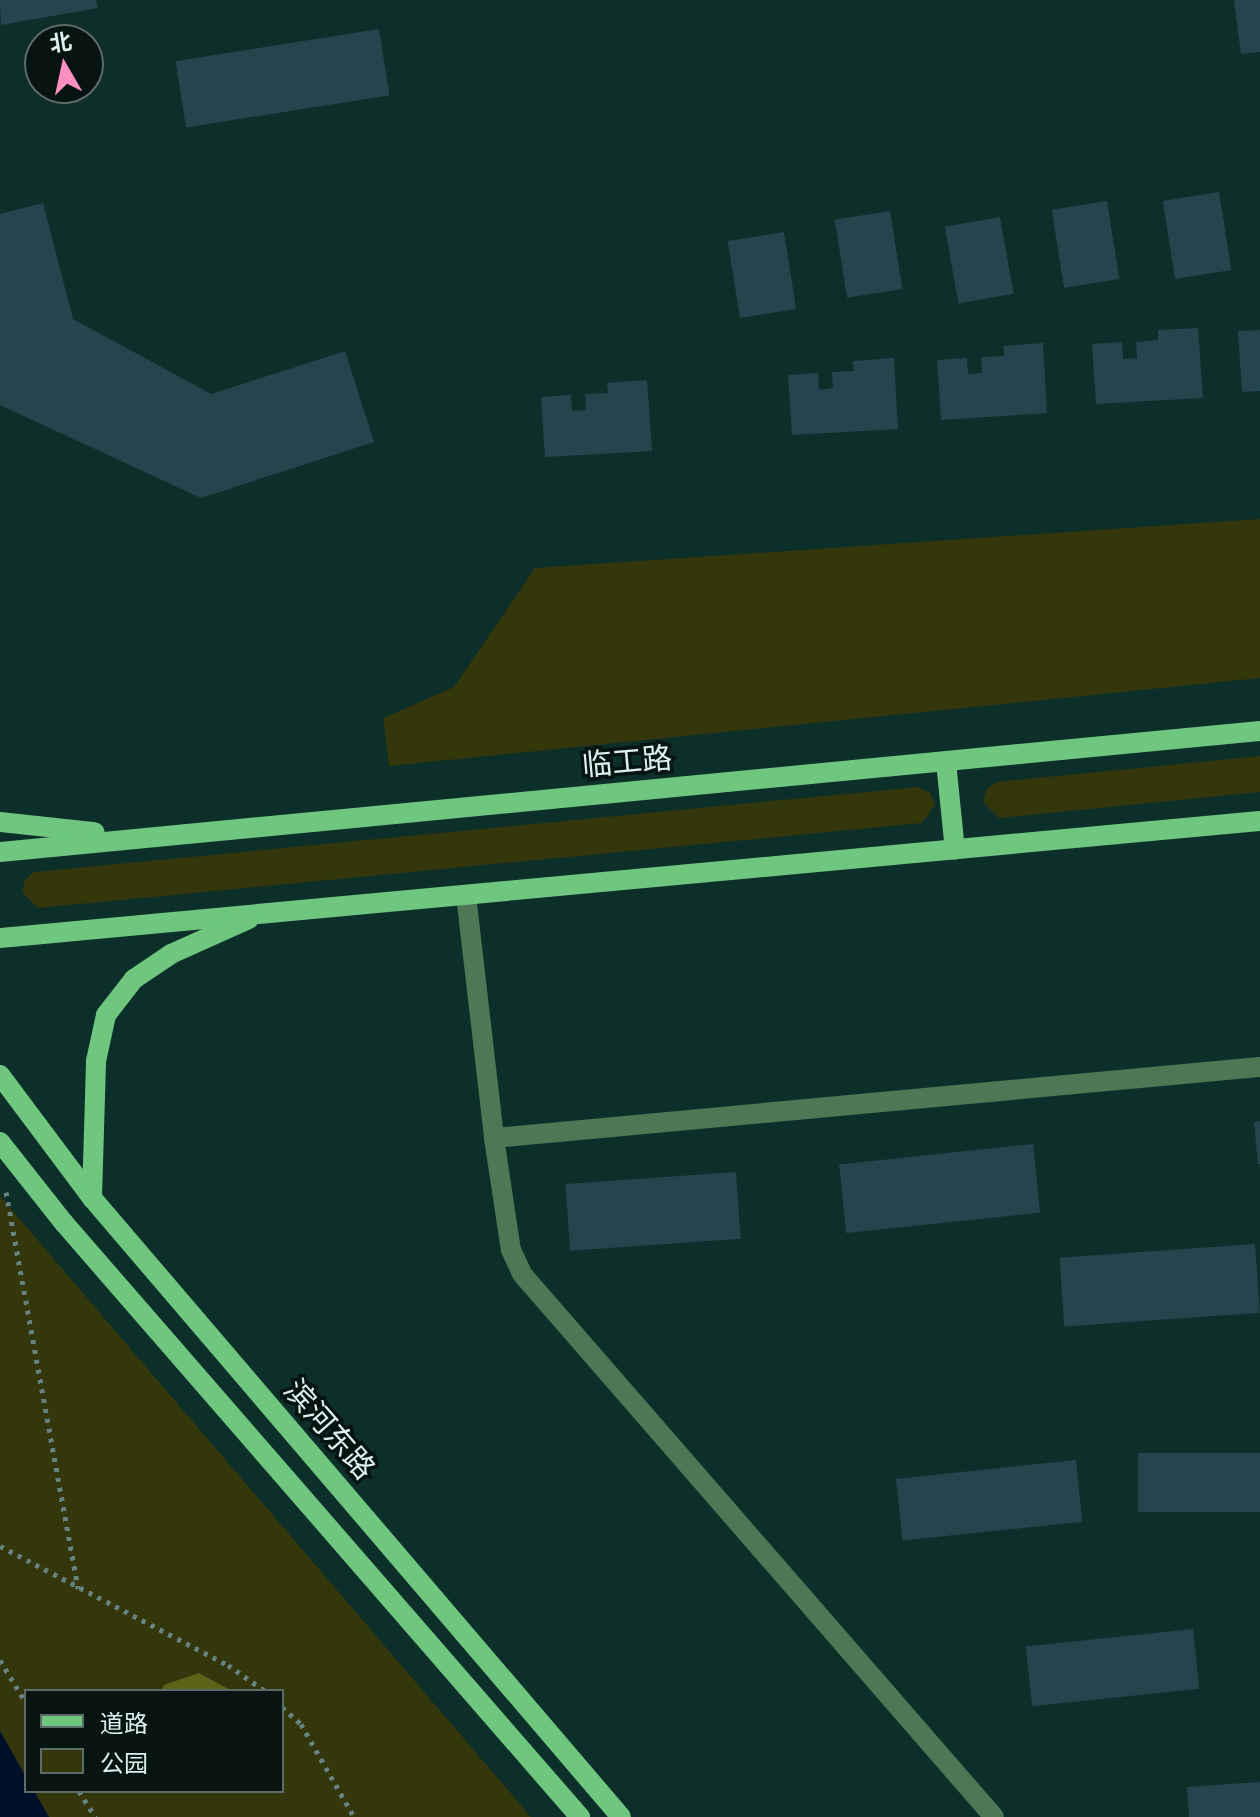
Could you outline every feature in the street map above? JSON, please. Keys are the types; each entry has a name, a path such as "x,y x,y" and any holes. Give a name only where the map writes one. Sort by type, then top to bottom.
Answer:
{"main road":[{"name":"临工路","path":"0,852 133,836 1260,731"},
{"path":"946,762 955,850"},
{"path":"0,938 1260,821"},
{"path":"0,822 133,836"},
{"path":"92,1198 95,1074 106,1015 134,979 171,954 264,913"},
{"name":"滨河东路","path":"0,1075 92,1198 621,1817"},
{"path":"0,1142 64,1223 580,1817"}],"lane":[{"path":"466,895 494,1138 511,1250 522,1274 994,1817"},
{"path":"494,1138 1260,1067"}],"path":[{"path":"6,1189 78,1589"},
{"path":"0,1546 228,1665 262,1689"},
{"path":"0,1660 24,1700"},
{"path":"284,1709 301,1724 354,1817"},
{"path":"80,1793 95,1817"}],"green space":[{"path":"1260,519 1260,678 389,766 383,718 454,687 535,568"},
{"path":"1260,756 1260,792 999,818 983,802 986,790 996,782"},
{"path":"918,787 930,793 935,804 922,823 38,908 22,892 25,880 34,872"},
{"path":"0,1196 531,1817 49,1817 35,1793 284,1793 284,1689 24,1689 24,1773 0,1731"},
{"path":"199,1673 228,1689 162,1689 164,1685"}],"water":[{"path":"0,1731 24,1773 24,1793 35,1793 49,1817 0,1817"}],"building":[{"path":"0,0 96,0 98,8 1,25"},
{"path":"1234,0 1260,0 1260,52 1241,54"},
{"path":"379,29 389,95 186,127 176,61"},
{"path":"1219,192 1231,270 1175,279 1163,201"},
{"path":"1107,201 1119,279 1064,288 1052,210"},
{"path":"43,203 73,319 211,394 345,351 374,442 201,498 0,405 0,214"},
{"path":"890,211 902,289 847,298 835,220"},
{"path":"1000,217 1014,294 958,304 945,227"},
{"path":"784,232 796,309 740,318 728,241"},
{"path":"1198,328 1203,398 1096,404 1092,344 1122,342 1123,359 1137,358 1136,342 1158,340 1158,330"},
{"path":"1260,330 1260,391 1242,392 1238,331"},
{"path":"1043,343 1047,413 941,420 937,360 967,358 968,374 982,373 981,357 1004,356 1003,346"},
{"path":"894,358 898,429 792,435 788,375 818,373 819,390 833,388 832,372 854,371 853,361"},
{"path":"647,380 652,451 545,457 541,397 571,395 572,411 586,410 585,394 608,393 607,383"},
{"path":"1260,1121 1260,1164 1258,1164 1254,1122"},
{"path":"1033,1144 1040,1213 846,1233 839,1164"},
{"path":"736,1172 741,1239 570,1251 565,1184"},
{"path":"1255,1244 1260,1313 1064,1327 1059,1258"},
{"path":"1138,1453 1260,1453 1260,1512 1138,1512"},
{"path":"1076,1460 1082,1522 902,1541 896,1479"},
{"path":"1193,1629 1199,1689 1032,1706 1026,1647"},
{"path":"1260,1782 1260,1817 1189,1817 1187,1787"}]}
